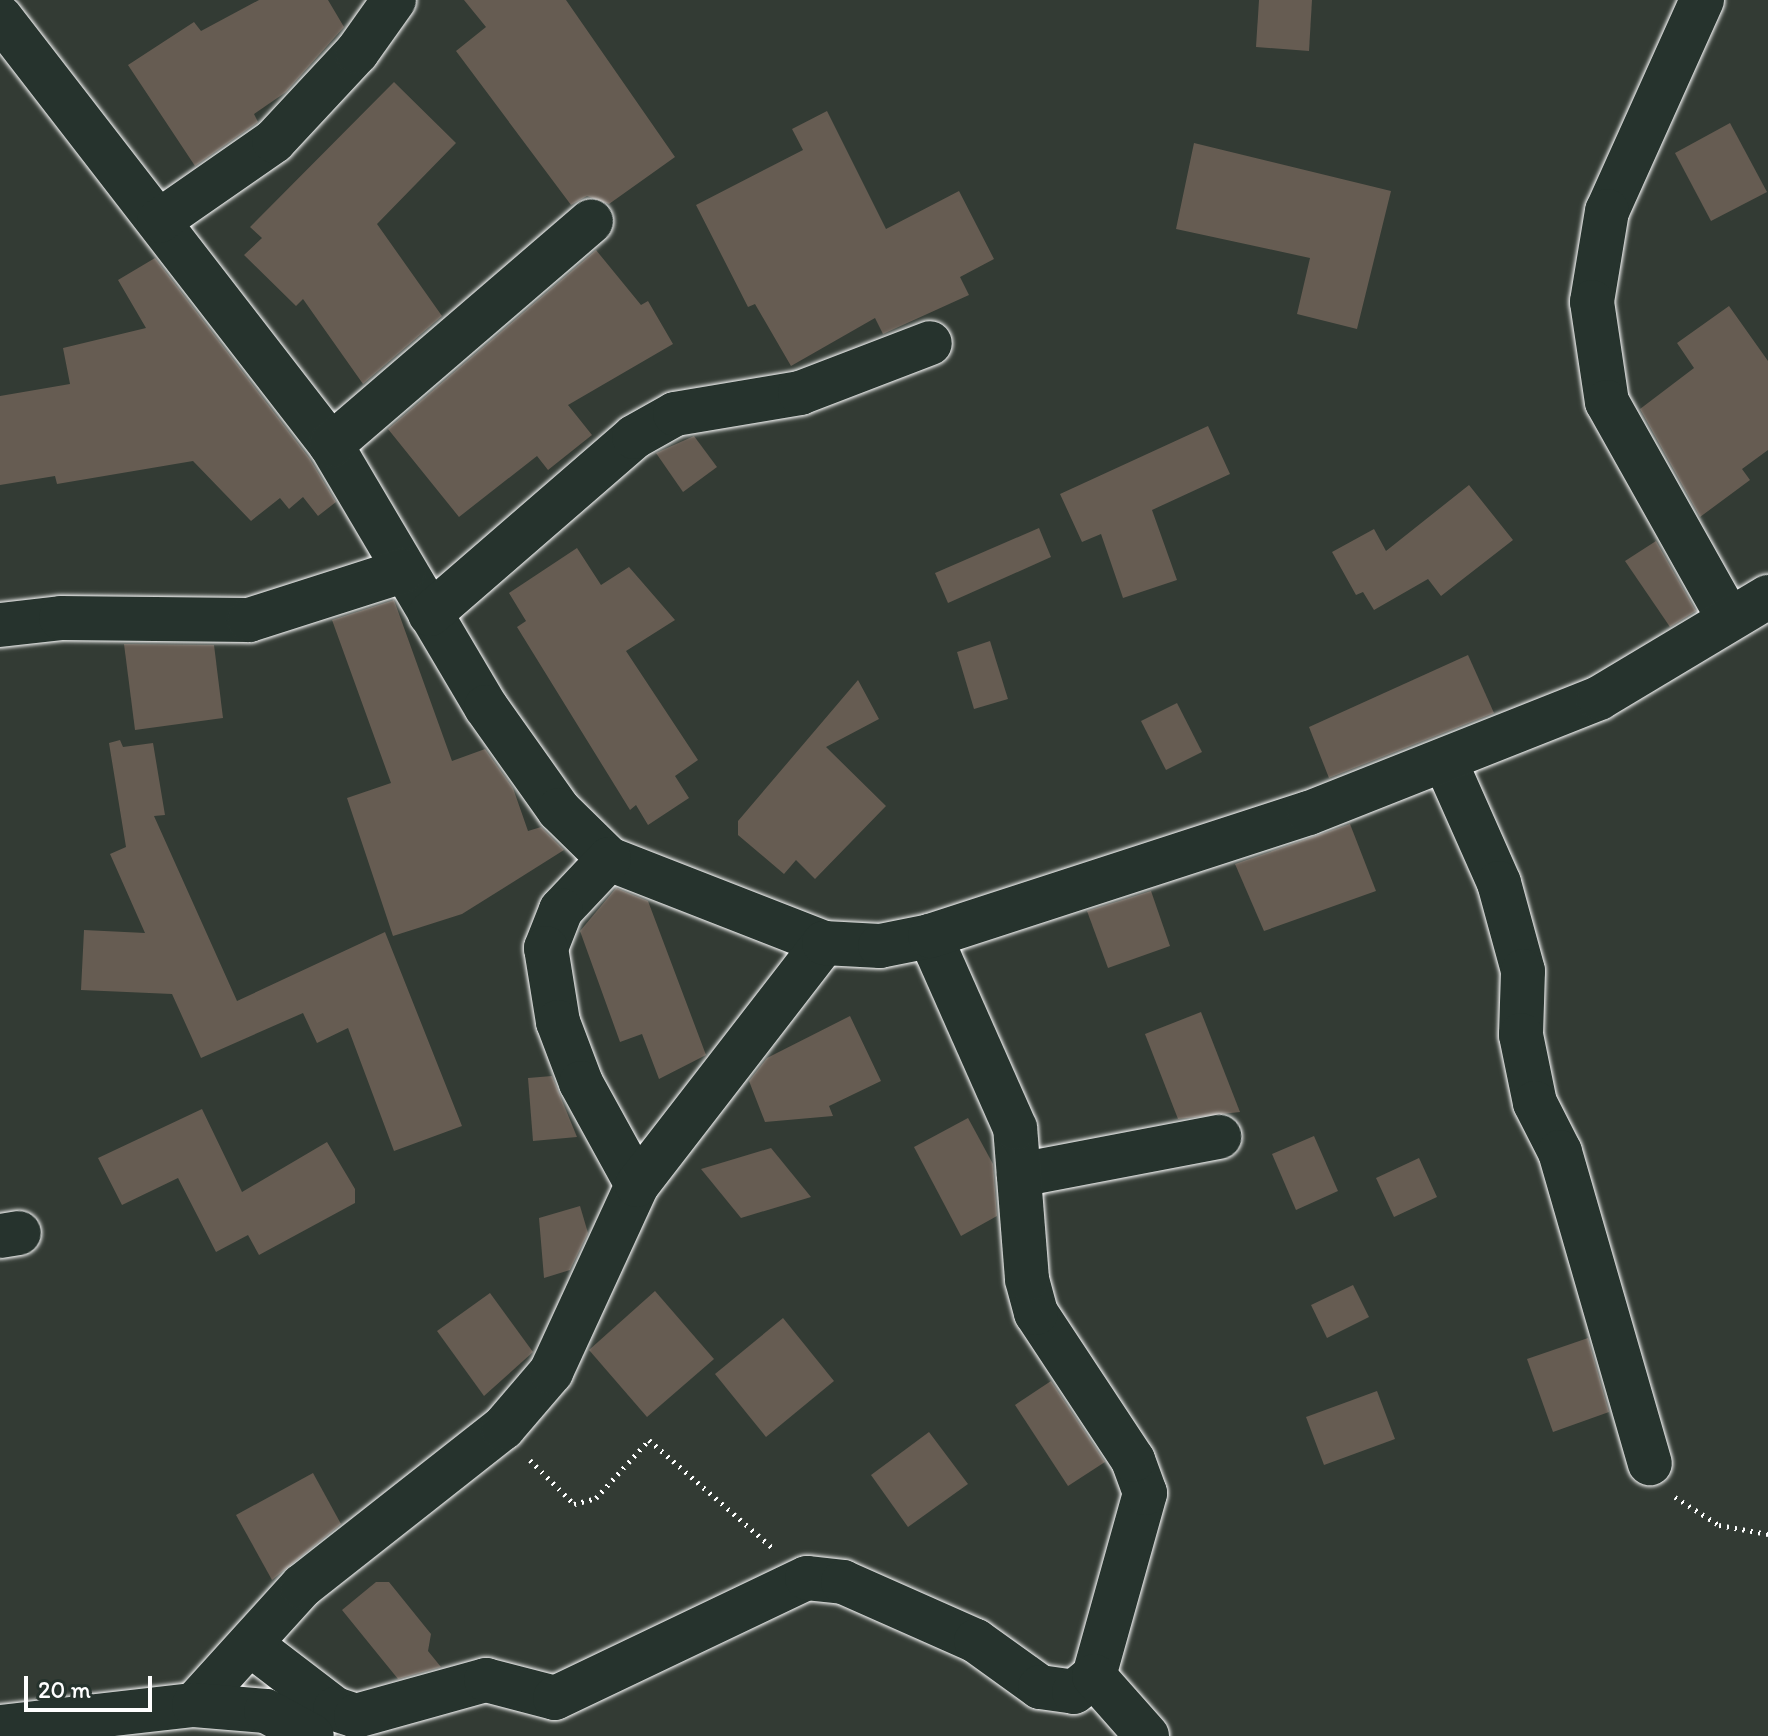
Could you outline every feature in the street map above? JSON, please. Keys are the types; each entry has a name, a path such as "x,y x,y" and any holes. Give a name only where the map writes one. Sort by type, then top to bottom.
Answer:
{"street":[{"path":"159,221 274,141 357,52 394,0"},
{"path":"1702,0 1607,211 1592,302 1607,402 1728,618"},
{"path":"0,17 331,445 403,571 559,810 609,859 824,943 880,946 930,936 1445,761 1599,698 1728,618 1768,597"},
{"path":"331,445 591,221"},
{"path":"430,614 634,437 675,414 800,393 930,343"},
{"path":"0,625 61,618 249,620 403,571"},
{"path":"1445,761 1499,883 1523,971 1521,1035 1535,1103 1560,1152 1650,1463"},
{"path":"609,859 561,910 546,948 558,1022 577,1071 637,1185"},
{"path":"250,1644 335,1709 356,1716 486,1680 555,1698 807,1578 843,1582 976,1641 1040,1687 1074,1692 1094,1676 1145,1493 1133,1460 1036,1313 1015,1128 930,936"},
{"path":"194,1705 302,1586 503,1428 551,1372 637,1185 824,943"},
{"path":"1019,1175 1219,1137"},
{"path":"1094,1676 1147,1736"},
{"path":"0,1727 194,1705 266,1711 312,1736"}],"path":[{"path":"503,1428 574,1504 596,1498 649,1440 807,1578"},
{"path":"1650,1463 1691,1514 1768,1534"}],"building":[{"path":"259,0 328,0 344,27 286,92 254,114 258,122 195,166 128,65 194,22 201,31"},
{"path":"464,0 566,0 675,157 609,204 587,196 571,205 456,51 486,27"},
{"path":"1259,0 1312,0 1309,51 1256,47"},
{"path":"394,82 456,143 377,224 442,316 363,384 303,299 296,306 244,255 262,238 250,227"},
{"path":"827,111 886,229 959,191 994,259 960,277 969,295 883,334 875,318 791,366 755,304 748,307 696,205 803,150 792,129"},
{"path":"1730,123 1767,192 1711,221 1675,153"},
{"path":"1194,143 1391,191 1357,329 1297,314 1310,258 1176,229"},
{"path":"596,250 641,305 648,301 673,344 568,405 592,435 548,470 537,456 459,517 388,429"},
{"path":"155,258 310,459 336,502 318,516 303,497 289,509 280,498 251,521 193,461 57,484 55,476 0,485 0,396 70,384 63,348 146,328 118,280"},
{"path":"1729,306 1768,361 1768,450 1742,469 1750,480 1700,517 1640,409 1694,368 1677,343"},
{"path":"1208,426 1230,474 1152,510 1177,580 1123,598 1101,534 1082,542 1060,494"},
{"path":"694,436 717,467 683,492 656,453"},
{"path":"1469,485 1513,540 1441,596 1428,579 1374,610 1363,592 1356,595 1332,552 1374,529 1386,551"},
{"path":"1039,528 1051,557 948,603 935,573"},
{"path":"1656,541 1696,611 1670,627 1625,561"},
{"path":"577,548 601,585 629,567 675,620 626,651 698,760 675,776 689,798 648,825 636,805 630,810 517,627 526,621 509,593"},
{"path":"394,600 452,761 485,749 513,788 528,831 541,827 564,850 462,914 393,936 347,798 391,783 332,620"},
{"path":"990,641 1008,699 974,709 957,652"},
{"path":"124,644 214,645 223,718 135,730"},
{"path":"1468,655 1494,713 1329,778 1309,727"},
{"path":"858,680 879,719 826,747 886,806 815,879 796,860 784,874 738,835 738,821"},
{"path":"1177,703 1202,752 1166,770 1141,721"},
{"path":"120,740 123,747 153,743 165,815 154,816 237,1001 385,932 462,1126 394,1151 348,1028 317,1043 303,1013 201,1058 172,994 81,990 84,930 145,933 110,854 126,847 109,743"},
{"path":"1350,824 1376,891 1264,931 1235,864"},
{"path":"616,888 648,901 706,1055 659,1079 642,1034 620,1042 580,931"},
{"path":"1151,891 1170,946 1108,968 1087,911"},
{"path":"1201,1012 1240,1112 1178,1119 1145,1034"},
{"path":"850,1016 881,1081 829,1106 833,1116 765,1122 749,1081 767,1058"},
{"path":"552,1076 577,1137 533,1141 528,1078"},
{"path":"202,1109 242,1192 327,1142 355,1189 355,1203 259,1255 248,1235 216,1252 178,1178 122,1205 98,1158"},
{"path":"968,1118 993,1164 997,1216 961,1236 914,1147"},
{"path":"1314,1136 1338,1191 1296,1210 1272,1154"},
{"path":"771,1148 811,1197 741,1218 701,1169"},
{"path":"1419,1158 1437,1197 1394,1217 1376,1178"},
{"path":"580,1206 588,1233 570,1270 544,1278 539,1218"},
{"path":"1353,1285 1369,1317 1327,1338 1311,1305"},
{"path":"655,1291 714,1359 647,1417 589,1350"},
{"path":"490,1293 533,1352 484,1396 437,1331"},
{"path":"783,1318 834,1381 766,1437 715,1374"},
{"path":"1588,1338 1609,1412 1553,1432 1527,1359"},
{"path":"1051,1381 1105,1462 1068,1486 1015,1405"},
{"path":"1377,1391 1395,1439 1324,1465 1306,1417"},
{"path":"929,1432 968,1484 908,1527 871,1475"},
{"path":"313,1473 341,1524 272,1580 236,1515"},
{"path":"376,1582 389,1582 431,1634 428,1651 441,1667 398,1679 342,1610"}]}
